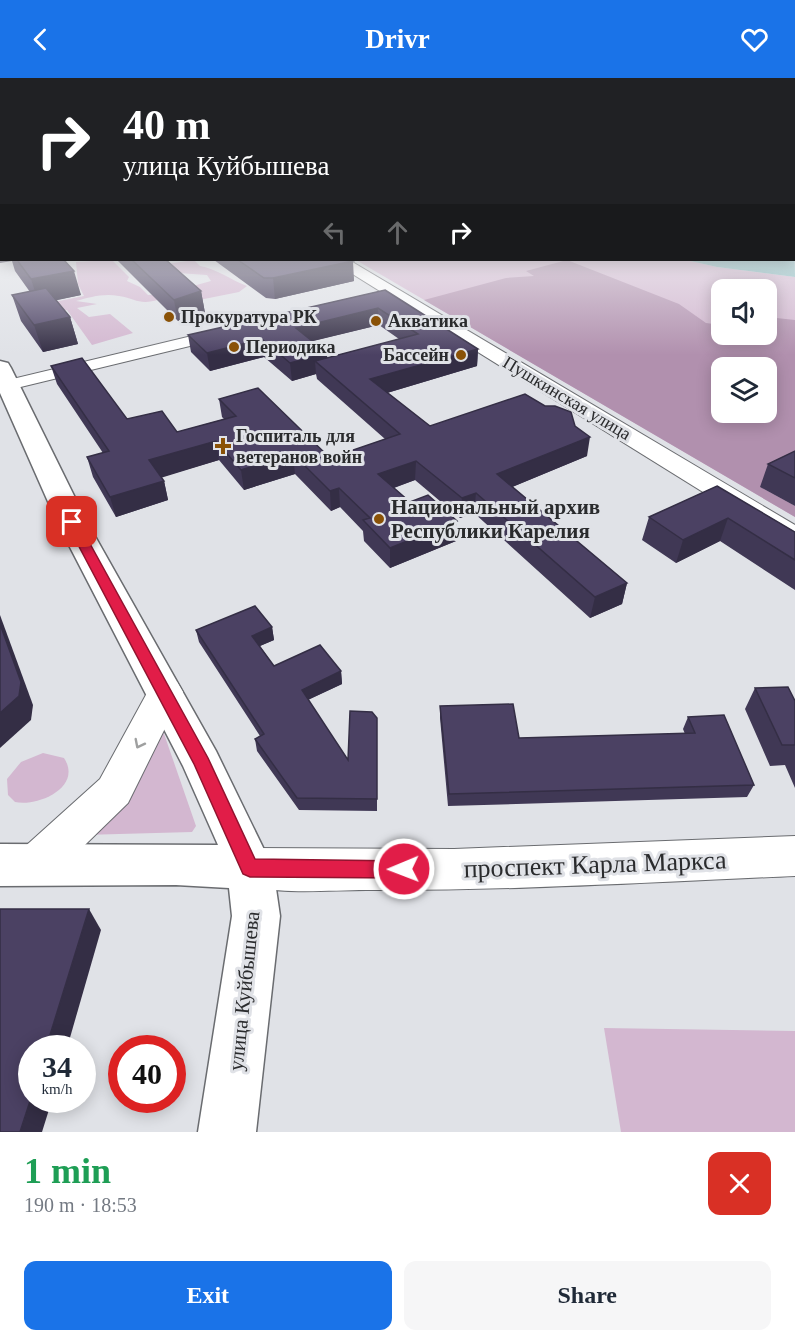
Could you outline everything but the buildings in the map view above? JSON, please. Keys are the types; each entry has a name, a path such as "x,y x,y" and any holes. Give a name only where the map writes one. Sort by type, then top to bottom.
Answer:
{"main road":[{"name":"улица Куйбышева","path":"2,380 72,522 202,762 250,868 256,916 227,1132"},
{"name":"проспект Карла Маркса","path":"18,865 176,864 250,868"}],"street":[{"name":"Пушкинская улица","path":"339,261 382,295 795,537"},
{"path":"2,380 241,329"},
{"path":"18,865 114,790 165,692"},
{"name":"проспект Карла Маркса","path":"250,868 313,870 540,867 795,856"}],"shaded area":[{"path":"113,261 129,277 127,281 140,287 148,295 164,294 211,281 207,275 178,273 160,265 187,261 195,261 200,266 247,286 239,292 174,305 160,299 143,302 108,295 76,301 97,304 77,308 89,317 110,314 133,333 92,345 67,310 28,315 19,309 84,296 78,284 76,262"},
{"path":"358,261 690,261 717,267 795,277 795,517"},
{"path":"570,261 679,304 706,323 711,324 711,345 777,345 777,318 795,320 795,469 760,487 795,506 795,517 424,300 506,278 534,276 526,271"},
{"path":"162,728 196,826 192,832 83,835 113,808 144,771"},
{"path":"43,753 64,758 68,768 68,778 63,786 46,798 24,803 15,802 8,795 7,779 21,762"},
{"path":"604,1028 795,1031 795,1132 621,1132"}],"water":[{"path":"690,261 795,261 795,277 717,267"}],"place":[{"name":"Прокуратура РК","path":"169,317"},
{"name":"Акватика","path":"376,321"},
{"name":"Периодика","path":"234,347"},
{"name":"Бассейн","path":"461,355"},
{"name":"Госпиталь для ветеранов войн","path":"223,446"},
{"name":"Национальный архив Республики Карелия","path":"379,519"}],"route":[{"path":"72,522 202,762 228,826 250,868 404,869"}]}
